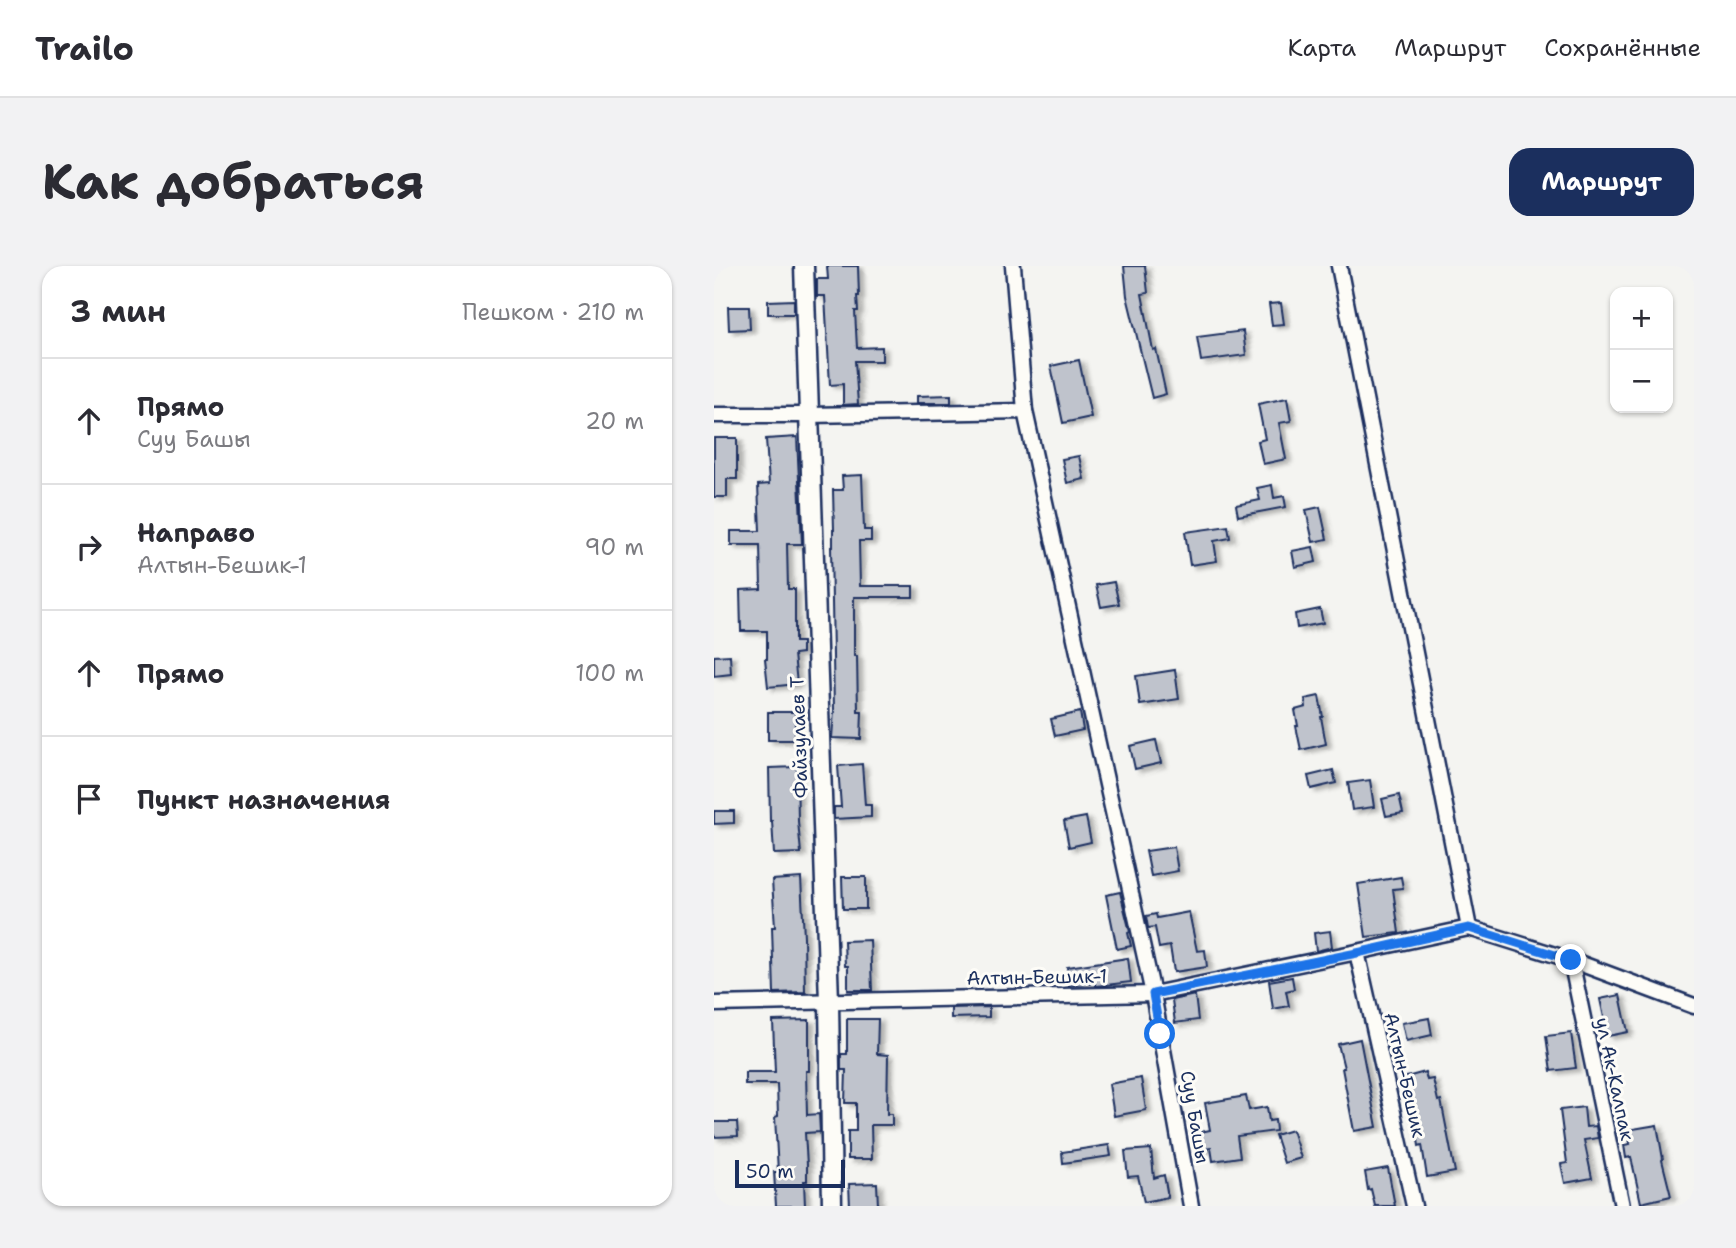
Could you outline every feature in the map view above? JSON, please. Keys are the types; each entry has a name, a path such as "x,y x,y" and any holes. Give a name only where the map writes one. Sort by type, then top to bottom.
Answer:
{"street":[{"name":"Файзулаев Т","path":"804,266 829,1001 832,1206"},
{"name":"Суу Башы","path":"1013,266 1025,411 1153,994 1191,1206"},
{"path":"1339,266 1469,928 1571,960 1694,1006"},
{"path":"714,415 1025,411"},
{"name":"Алтын-Бешик-1","path":"714,1004 1153,994 1469,928"},
{"name":"Алтын-Бешик","path":"1357,953 1414,1206"},
{"name":"ул Ак-Калпак","path":"1571,960 1622,1206"}],"building":[{"path":"827,266 858,266 858,311 855,311 857,348 882,347 882,361 855,361 858,404 843,405 843,384 830,385 825,296 817,296 817,279 828,279"},
{"path":"1124,266 1145,266 1148,293 1142,294 1153,350 1156,349 1166,394 1152,398 1127,296"},
{"path":"794,300 794,314 768,314 768,301"},
{"path":"1281,303 1284,324 1272,325 1269,304"},
{"path":"728,307 749,307 750,329 729,330"},
{"path":"1243,331 1246,355 1201,361 1197,337"},
{"path":"1079,360 1091,417 1063,423 1051,366"},
{"path":"951,395 951,403 917,403 917,396"},
{"path":"1287,398 1291,421 1279,423 1286,459 1263,464 1258,441 1265,439 1258,404"},
{"path":"797,437 802,544 787,544 788,589 795,589 795,642 802,642 802,653 794,654 797,684 768,687 765,659 767,631 741,631 740,590 761,589 760,545 731,545 731,531 760,531 758,485 769,484 766,439"},
{"path":"714,438 737,438 737,479 727,479 727,497 714,497"},
{"path":"1079,456 1084,479 1067,483 1062,459"},
{"path":"862,475 864,530 871,530 871,541 859,541 860,586 913,586 913,597 854,597 854,656 857,656 858,711 862,711 861,739 832,738 833,490 843,490 842,476"},
{"path":"1272,485 1274,498 1284,496 1286,507 1238,516 1236,505 1260,500 1257,488"},
{"path":"1320,507 1327,539 1313,542 1306,510"},
{"path":"1228,526 1230,538 1214,541 1217,561 1190,565 1185,532"},
{"path":"1313,547 1316,562 1295,567 1292,551"},
{"path":"1114,582 1119,604 1101,607 1096,585"},
{"path":"1320,609 1323,623 1297,628 1295,614"},
{"path":"730,655 731,674 714,676 714,656"},
{"path":"1175,670 1179,699 1140,705 1136,676"},
{"path":"1319,696 1326,744 1301,750 1295,710 1306,707 1305,699"},
{"path":"768,712 795,712 795,740 768,740"},
{"path":"1080,712 1083,730 1055,736 1051,719"},
{"path":"1156,740 1161,763 1135,769 1130,746"},
{"path":"862,764 865,805 871,805 871,817 834,819 834,807 841,807 838,766"},
{"path":"797,767 801,853 774,854 769,768"},
{"path":"1333,770 1336,783 1311,789 1308,776"},
{"path":"1370,780 1374,807 1352,810 1348,783"},
{"path":"1399,795 1403,813 1386,816 1382,799"},
{"path":"714,811 734,811 734,823 714,824"},
{"path":"1086,817 1091,842 1069,847 1064,821"},
{"path":"1174,847 1178,871 1151,876 1146,851"},
{"path":"842,877 866,877 866,909 843,909"},
{"path":"1401,877 1403,888 1393,889 1399,933 1366,937 1358,884"},
{"path":"801,878 805,992 774,993 772,927 775,927 772,880"},
{"path":"1120,892 1131,946 1117,949 1106,895"},
{"path":"1189,912 1197,951 1205,950 1207,967 1174,972 1170,946 1159,948 1155,927 1148,928 1146,916 1156,914 1157,918"},
{"path":"1330,931 1332,947 1316,951 1314,933"},
{"path":"870,940 872,990 848,990 844,941"},
{"path":"1128,958 1131,982 1069,986 1067,967"},
{"path":"1292,977 1294,989 1286,991 1289,1006 1273,1009 1269,981"},
{"path":"1195,995 1198,1020 1175,1023 1172,1000"},
{"path":"1620,995 1628,1032 1608,1036 1600,999"},
{"path":"989,1007 989,1017 951,1018 951,1008"},
{"path":"1429,1018 1432,1035 1406,1041 1402,1023"},
{"path":"847,1019 878,1019 877,1054 888,1055 887,1114 892,1114 892,1125 871,1125 872,1159 848,1159 848,1131 856,1131 856,1103 845,1103 846,1070 841,1070 841,1054 847,1054"},
{"path":"809,1020 807,1115 819,1114 820,1132 805,1133 805,1206 776,1206 774,1172 778,1172 775,1117 778,1116 777,1084 745,1084 745,1072 775,1072 773,1021"},
{"path":"1571,1033 1576,1068 1551,1071 1546,1036"},
{"path":"1360,1039 1377,1127 1354,1131 1338,1044"},
{"path":"1425,1072 1427,1080 1433,1079 1438,1101 1441,1100 1455,1172 1427,1177 1422,1145 1419,1146 1413,1108 1411,1109 1403,1078"},
{"path":"1141,1078 1146,1110 1114,1116 1109,1084"},
{"path":"1246,1096 1249,1110 1267,1107 1269,1121 1275,1120 1276,1131 1237,1136 1240,1157 1213,1161 1211,1148 1200,1150 1196,1133 1210,1130 1205,1103"},
{"path":"1584,1107 1586,1127 1596,1126 1598,1138 1584,1140 1592,1178 1565,1183 1561,1164 1567,1163 1560,1110"},
{"path":"714,1122 737,1122 738,1136 714,1137"},
{"path":"1657,1125 1671,1196 1641,1203 1631,1157 1626,1158 1624,1145 1630,1144 1627,1130"},
{"path":"1292,1130 1301,1158 1284,1163 1275,1135"},
{"path":"1109,1145 1111,1156 1063,1163 1062,1152"},
{"path":"1151,1149 1154,1178 1164,1175 1168,1197 1144,1202 1138,1176 1128,1177 1125,1151"},
{"path":"1388,1168 1395,1206 1375,1206 1371,1189 1368,1190 1365,1172"},
{"path":"877,1183 878,1206 850,1206 849,1184"}],"route":[{"path":"1160,1034 1153,994 1469,928 1571,960"}]}
